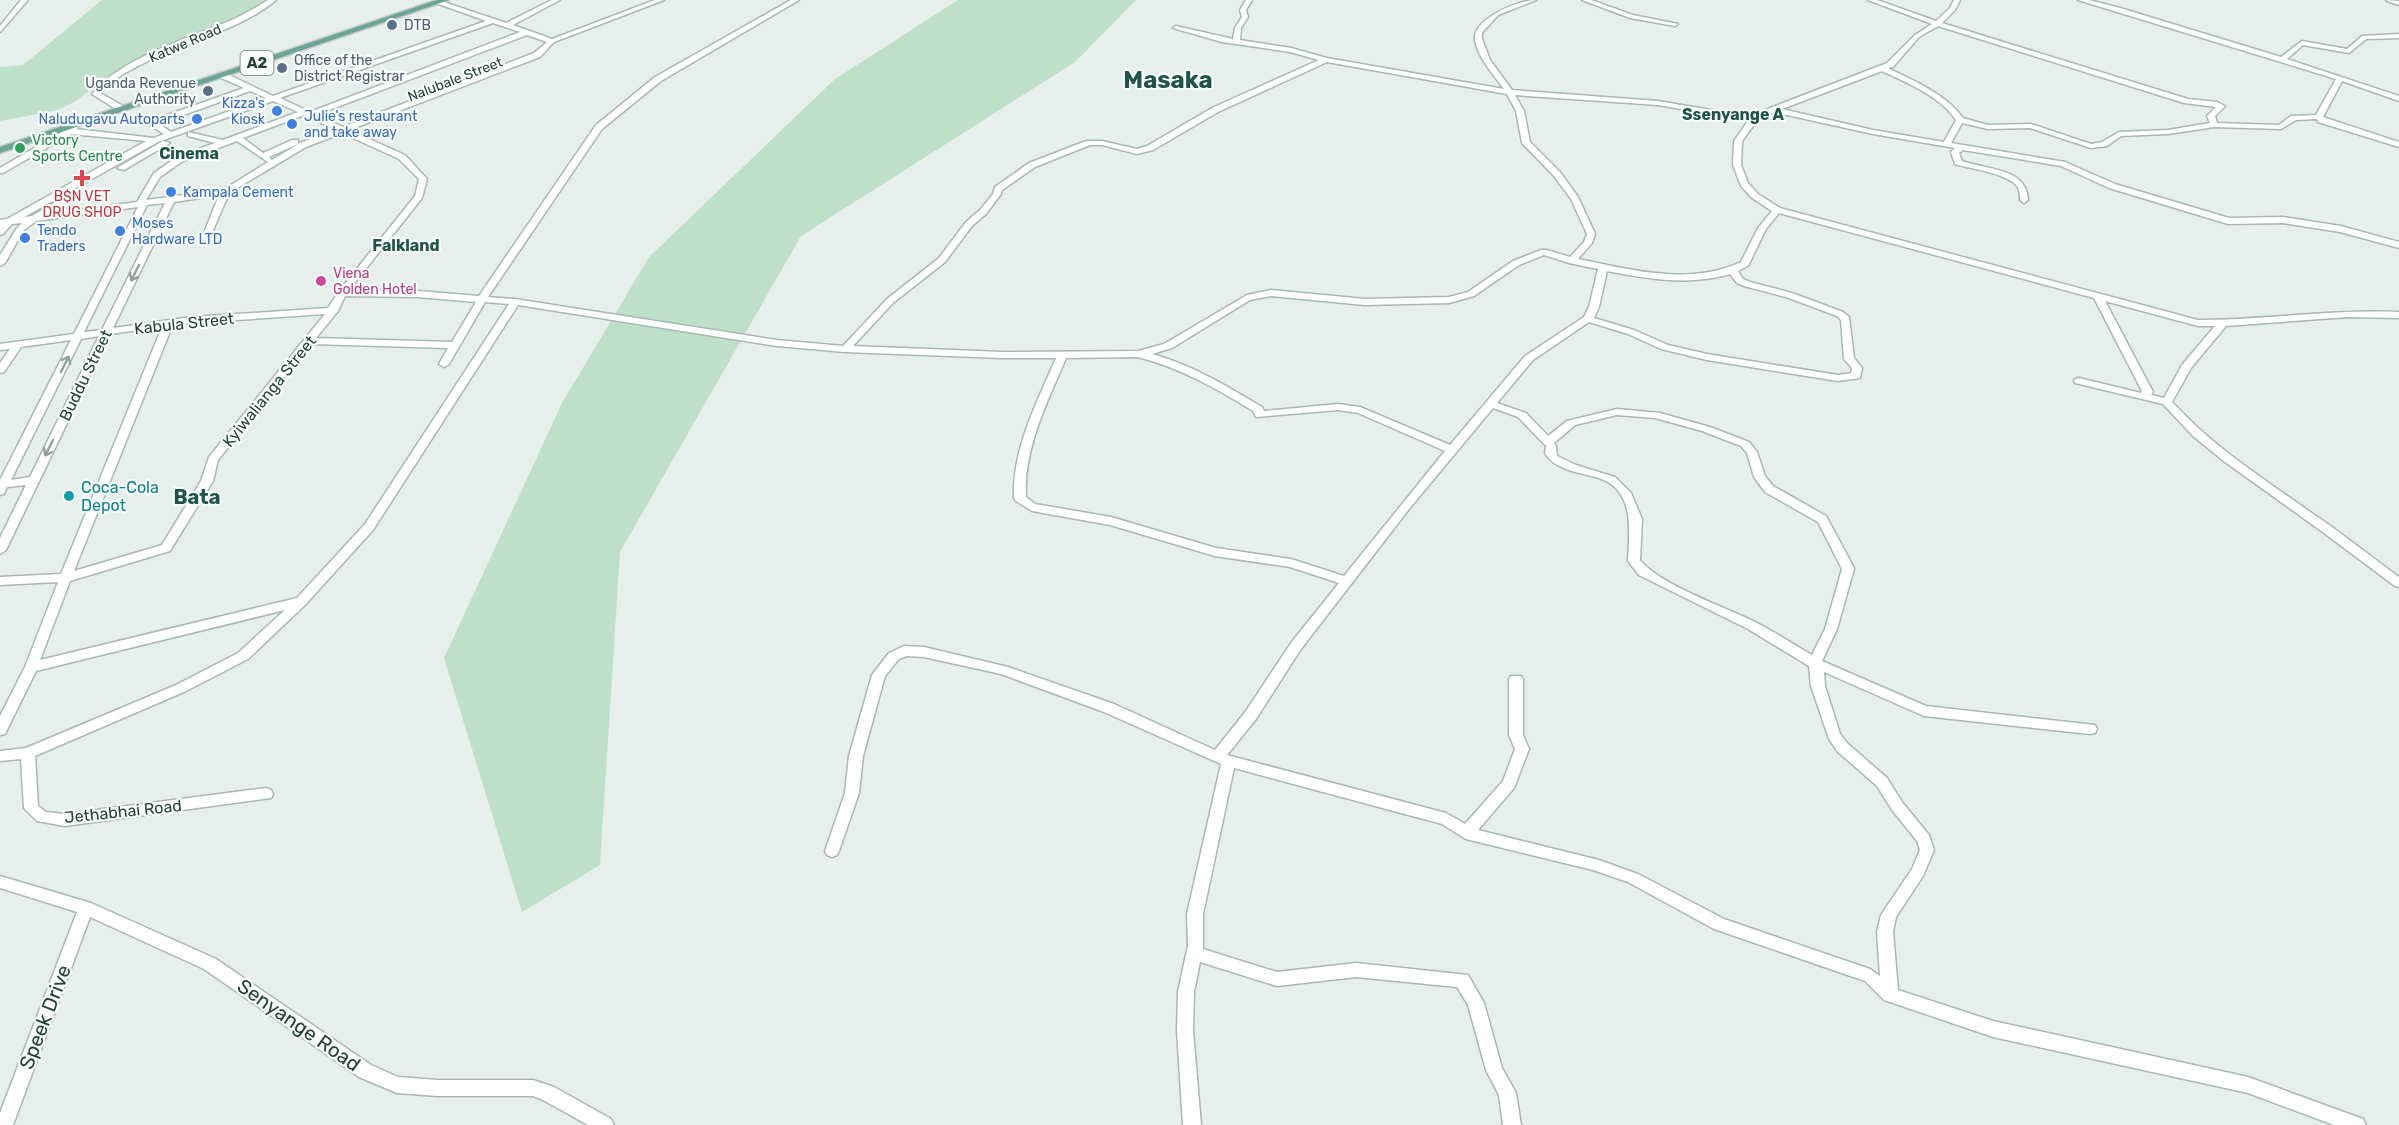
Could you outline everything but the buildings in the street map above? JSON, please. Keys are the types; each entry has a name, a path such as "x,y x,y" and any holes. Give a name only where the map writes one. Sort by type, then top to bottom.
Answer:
{"main road":[{"name":"A2","path":"0,150 73,128 122,109 437,3"}],"street":[{"path":"0,30 25,0"},
{"name":"Katwe Road","path":"122,109 96,94 106,81 143,61 245,16 273,0"},
{"path":"508,25 557,0"},
{"name":"Nalubale Street","path":"339,127 537,55 552,41 661,0"},
{"path":"444,364 482,299 588,141 613,114 658,79 796,0"},
{"path":"1237,42 1235,37 1239,24 1245,17 1244,10 1249,0"},
{"path":"1585,0 1632,17 1675,24"},
{"path":"1871,0 1937,24 2187,100 2217,104 2221,106 2211,116 2214,125"},
{"path":"1957,0 1953,9 1937,24 1917,36 1904,53 1882,68 1773,110 1754,120 1738,141 1737,165 1744,184 1755,196 1777,210 2198,323 2222,324 2360,312 2399,315"},
{"path":"2081,0 2118,9 2340,78 2399,99"},
{"path":"2389,0 2399,3"},
{"path":"1527,1 1496,14 1479,33 1478,39 1486,60 1510,92 1520,111 1526,143 1557,174 1575,199 1591,234 1588,243 1572,261"},
{"path":"437,3 495,20 552,41"},
{"path":"437,3 483,24"},
{"path":"0,232 5,223 146,144 191,134 495,20"},
{"path":"1176,28 1216,39 1291,50 1326,60 1510,92 1668,104 1754,120"},
{"path":"1,487 157,175 180,159 528,32"},
{"path":"2282,60 2302,43 2349,51 2364,37 2399,36"},
{"path":"845,349 890,301 942,260 969,224 983,212 997,194 998,189 1026,169 1058,153 1078,149 1089,143 1102,143 1137,152 1150,148 1215,110 1326,60"},
{"path":"1882,68 1910,81 1949,107 1960,120 1988,127 2031,126 2091,146 2104,144 2119,134 2168,132 2214,125 2281,127 2294,118 2319,117 2333,125 2399,145"},
{"path":"222,75 339,127"},
{"path":"2319,117 2340,78"},
{"path":"170,135 153,123 250,87"},
{"path":"0,263 16,235 31,220 170,135 278,100"},
{"path":"1773,110 1873,132 2072,166 2096,181 2215,218 2237,221 2306,222 2335,229 2341,228 2399,244"},
{"path":"1763,116 1789,114"},
{"path":"1947,143 1960,120"},
{"path":"263,156 339,127"},
{"path":"5,223 225,192 241,185 303,145 339,127"},
{"name":"Kyiwalianga Street","path":"0,580 65,578 166,548 207,481 213,459 309,341 330,314 342,293 419,196 423,179 402,157 339,127"},
{"path":"0,171 73,128 157,143"},
{"path":"191,134 223,143"},
{"path":"238,138 272,163"},
{"path":"1962,146 1955,152 1958,162 1966,167 2007,175 2021,183 2024,188 2024,200"},
{"path":"206,238 225,192"},
{"name":"Buddu Street","path":"0,550 170,201"},
{"path":"1138,354 1167,346 1247,298 1259,294 1284,294 1365,302 1449,300 1471,294 1516,263 1544,252 1572,261 1652,276 1687,278 1733,272 1745,264 1762,228 1777,210"},
{"path":"1192,1125 1185,1031 1186,992 1194,953 1195,914 1223,759 1296,646 1405,506 1529,358 1588,318 1594,306 1603,267"},
{"path":"1588,318 1631,332 1665,347 1707,357 1838,378 1856,376 1857,368 1848,355 1846,319 1840,314 1789,295 1747,284 1740,281 1733,272"},
{"path":"342,293 407,294 515,302 777,343 845,349 1002,356 1138,354 1185,367 1258,409 1260,414 1328,407 1360,410 1452,450"},
{"path":"2099,298 2148,392 2143,396"},
{"path":"0,756 28,753 181,688 243,656 301,602 369,527 515,302"},
{"path":"104,335 330,314"},
{"name":"Kabula Street","path":"0,347 79,335 104,335 192,320 330,314"},
{"path":"2167,402 2186,367 2222,324"},
{"path":"0,730 31,667 166,329"},
{"path":"309,341 454,345"},
{"path":"0,370 17,345"},
{"path":"1062,355 1036,417 1020,470 1020,498 1026,503 1032,507 1130,525 1215,552 1291,563 1346,581"},
{"path":"2079,381 2167,402 2186,426 2207,445 2399,583"},
{"path":"1491,404 1522,415 1551,446 1550,453 1553,458 1572,467 1611,479 1627,496 1636,519 1634,561 1644,572 1752,626 1815,663 1924,711 2090,729"},
{"path":"1548,442 1571,423 1605,413 1656,414 1745,444 1752,452 1760,477 1766,486 1822,519 1828,525 1834,543 1848,563 1831,629 1815,663 1818,687 1834,735 1842,747 1882,782 1897,806 1924,838 1927,850 1918,872 1889,915 1885,932 1890,995"},
{"path":"1,487 34,480"},
{"path":"31,667 301,602"},
{"path":"831,851 852,793 856,756 879,675 894,656 904,651 924,652 1003,669 1109,708 1223,759 1446,819 1466,833 1594,864 1633,878 1719,924 1870,976 1890,995 1993,1029 2248,1085 2357,1125"},
{"path":"1466,833 1509,784 1522,749 1515,735 1516,679"},
{"name":"Jethabhai Road","path":"28,753 31,808 42,817 65,820 266,794"},
{"name":"Senyange Road","path":"0,882 86,908 210,963 365,1071 397,1085 533,1088 548,1093 605,1125"},
{"name":"Speek Drive","path":"4,1125 86,908"},
{"path":"1194,953 1277,980 1356,970 1462,980 1476,1003 1494,1070 1507,1094 1512,1125"}],"green space":[{"path":"102,0 265,0 213,30 108,76 76,101 58,110 0,121 0,67 23,65"},
{"path":"958,0 1136,0 1075,62 801,236 620,552 600,865 522,912 444,658 562,403 649,257 835,79"}],"place":[{"name":"DTB","path":"392,25"},
{"name":"Office of the District Registrar","path":"282,68"},
{"name":"Uganda Revenue Authority","path":"208,91"},
{"name":"Kizza's Kiosk","path":"277,111"},
{"name":"Naludugavu Autoparts","path":"197,119"},
{"name":"Julie's restaurant and take away","path":"292,124"},
{"name":"Victory Sports Centre","path":"20,148"},
{"name":"B$N VET DRUG SHOP","path":"82,178"},
{"name":"Kampala Cement","path":"171,192"},
{"name":"Moses Hardware LTD","path":"120,231"},
{"name":"Tendo Traders","path":"25,238"},
{"name":"Viena Golden Hotel","path":"321,281"},
{"name":"Coca-Cola Depot","path":"69,496"}],"district":[{"name":"Masaka","path":"1168,80"},
{"name":"Ssenyange A","path":"1733,114"},
{"name":"Cinema","path":"189,153"},
{"name":"Falkland","path":"406,245"},
{"name":"Bata","path":"197,497"}]}
